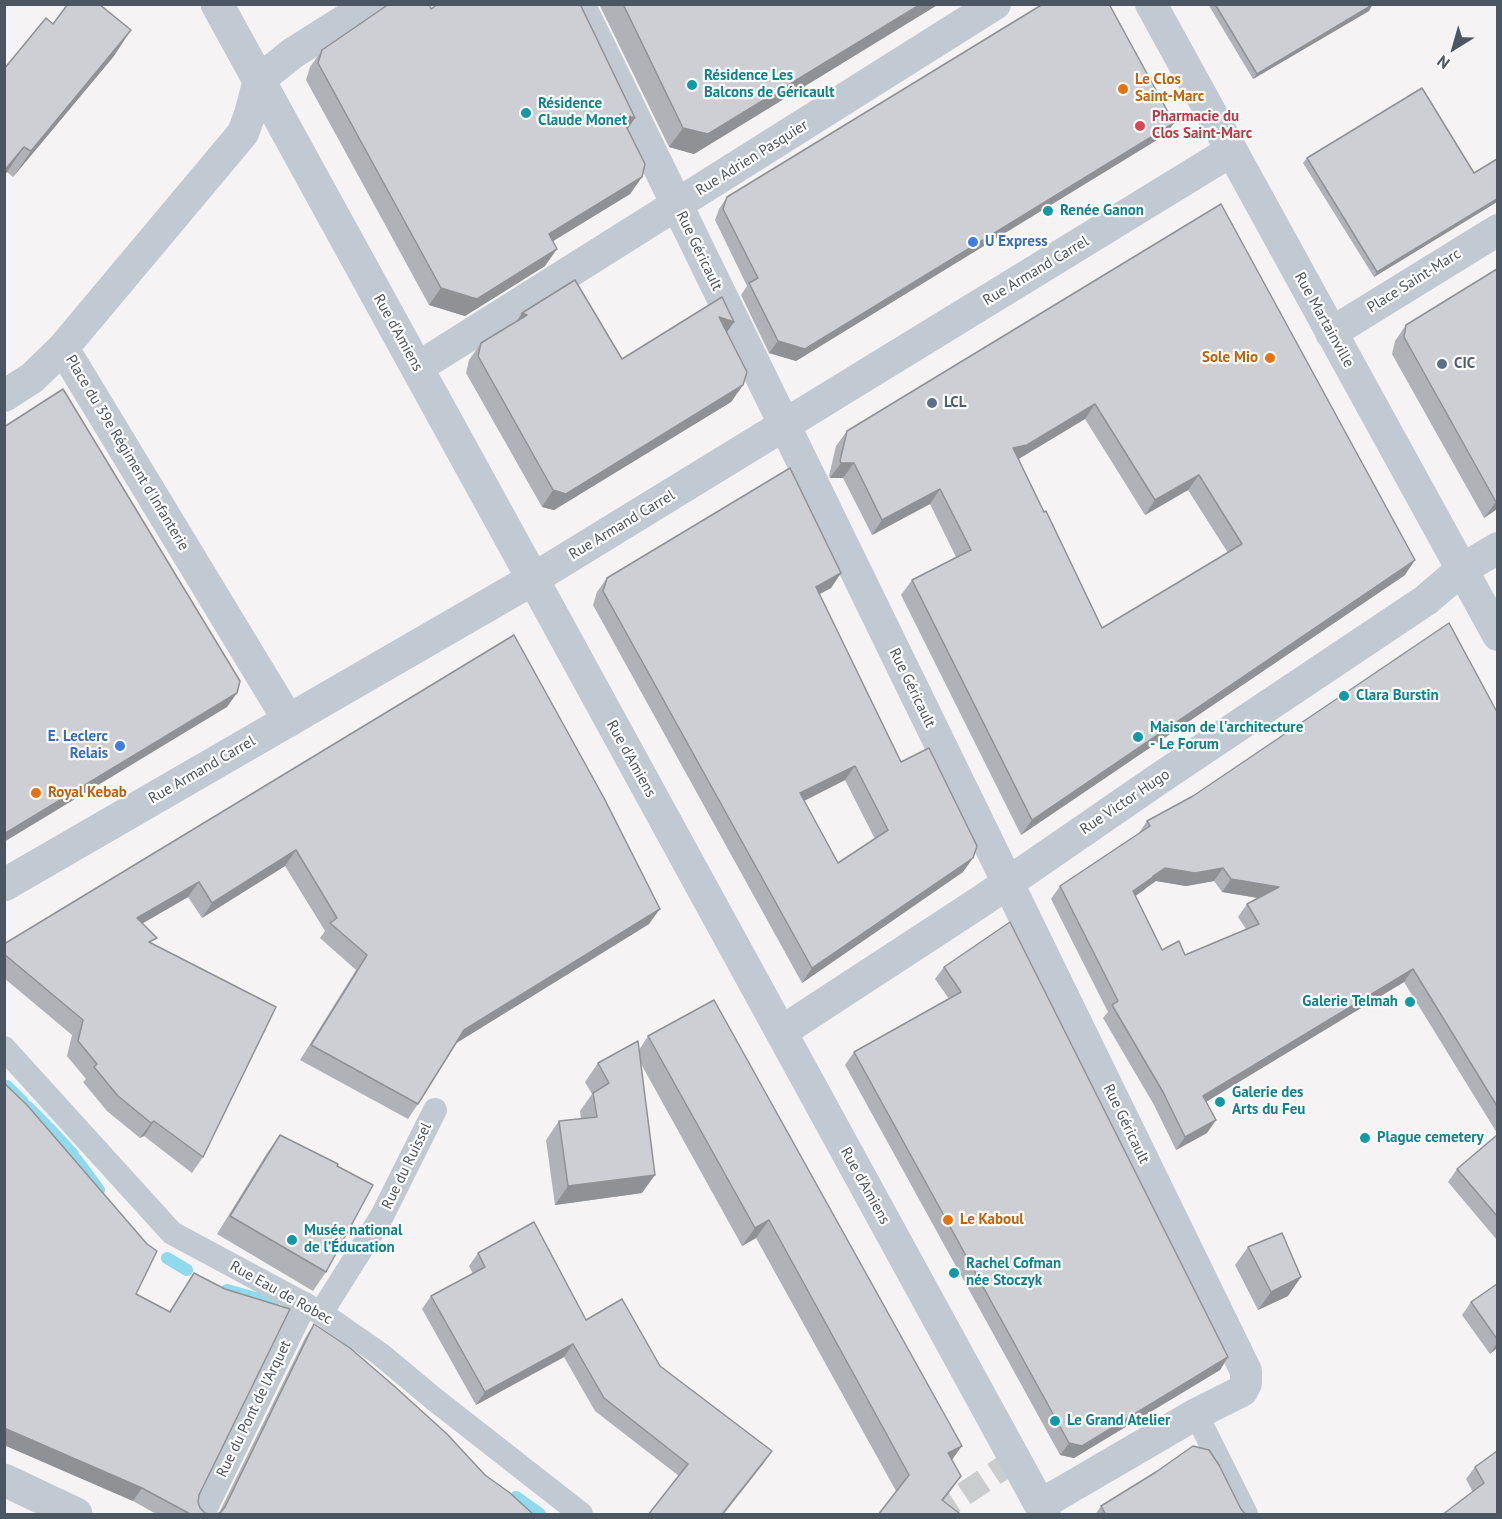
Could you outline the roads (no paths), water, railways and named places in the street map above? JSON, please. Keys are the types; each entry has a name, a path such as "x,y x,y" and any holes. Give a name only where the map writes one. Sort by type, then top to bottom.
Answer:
{"street":[{"name":"Rue d'Amiens","path":"217,4 1042,1510"},
{"path":"259,80 293,53 371,4"},
{"name":"Rue Géricault","path":"579,4 1246,1371 1246,1383 1242,1391 1196,1414"},
{"name":"Rue Adrien Pasquier","path":"417,368 995,4"},
{"name":"Rue Martainville","path":"1151,4 1497,635"},
{"name":"Place du 39e Régiment d'Infanterie","path":"259,80 243,133 63,348 288,721"},
{"name":"Rue Armand Carrel","path":"4,885 533,579 1231,151"},
{"name":"Place Saint-Marc","path":"1332,333 1497,230"},
{"path":"4,396 32,378 63,348"},
{"name":"Rue Victor Hugo","path":"781,1032 1008,883 1426,600 1461,570 1497,549"},
{"name":"Rue Eau de Robec","path":"4,1048 171,1233 313,1309 380,1354 580,1515"},
{"name":"Rue du Ruissel","path":"313,1309 382,1216 435,1110"},
{"name":"Rue du Pont de l'Arquet","path":"203,1515 313,1309"},
{"path":"1042,1510 1196,1414 1246,1515"},
{"path":"4,1480 76,1515"}],"waterway":[{"path":"7,1086 23,1102"},
{"path":"28,1107 45,1124"},
{"path":"49,1128 73,1154"},
{"path":"77,1160 99,1190"},
{"path":"167,1258 187,1270"},
{"path":"227,1290 259,1299 274,1307"},
{"path":"516,1497 540,1514"}],"tunnel":[{"path":"934,1514 1015,1460"}],"place":[{"name":"Résidence Les Balcons de Géricault","path":"692,85"},
{"name":"Le Clos Saint-Marc","path":"1123,89"},
{"name":"Résidence Claude Monet","path":"526,113"},
{"name":"Pharmacie du Clos Saint-Marc","path":"1140,126"},
{"name":"Renée Ganon","path":"1048,211"},
{"name":"U Express","path":"973,242"},
{"name":"Sole Mio","path":"1270,358"},
{"name":"CIC","path":"1442,364"},
{"name":"LCL","path":"932,403"},
{"name":"Clara Burstin","path":"1344,696"},
{"name":"Maison de l'architecture - Le Forum","path":"1138,737"},
{"name":"E. Leclerc Relais","path":"120,746"},
{"name":"Royal Kebab","path":"36,793"},
{"name":"Galerie Telmah","path":"1410,1002"},
{"name":"Galerie des Arts du Feu","path":"1220,1102"},
{"name":"Plague cemetery","path":"1365,1138"},
{"name":"Le Kaboul","path":"948,1220"},
{"name":"Musée national de l’Éducation","path":"292,1240"},
{"name":"Rachel Cofman née Stoczyk","path":"954,1273"},
{"name":"Le Grand Atelier","path":"1055,1421"}]}
